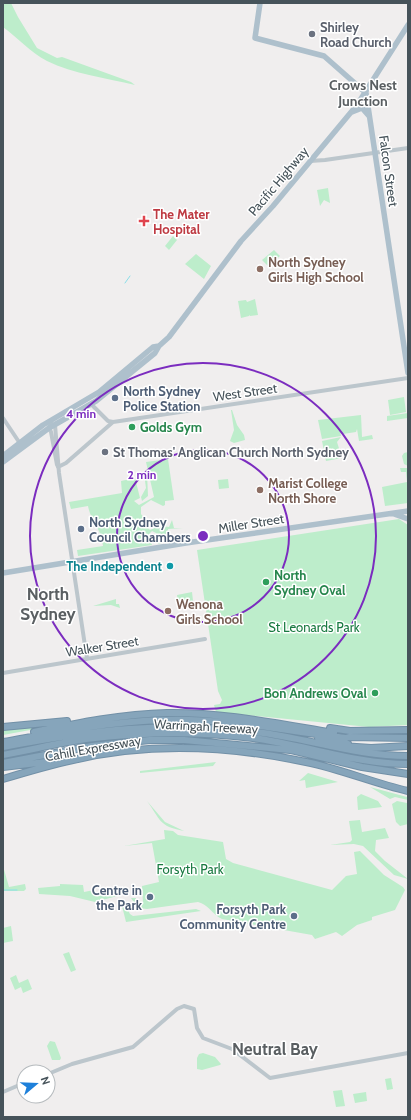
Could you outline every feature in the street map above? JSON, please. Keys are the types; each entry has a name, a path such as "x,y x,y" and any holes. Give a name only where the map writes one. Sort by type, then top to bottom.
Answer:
{"highway":[{"path":"3,727 167,713 274,723 349,737"},
{"path":"3,738 80,722 124,716"},
{"name":"Warringah Freeway","path":"3,742 106,724 146,720 224,722 346,738 408,738"},
{"name":"Warringah Freeway","path":"3,747 91,732 153,726 224,728 300,740 357,753 408,757"},
{"path":"301,727 350,731 408,730"},
{"name":"Warringah Freeway","path":"3,750 114,732 183,729 255,735 310,744 353,755 408,757"},
{"path":"290,730 292,734 373,748"},
{"name":"Warringah Freeway","path":"3,755 87,739 152,734 204,734 252,738 367,762 408,764"},
{"path":"252,738 254,741 290,750 374,769 408,774"},
{"path":"3,763 92,746 150,740 184,740 290,750"},
{"path":"300,740 360,748 408,746"},
{"name":"Cahill Expressway","path":"3,779 71,760 112,753 163,748 204,749 260,754"},
{"name":"Warringah Freeway","path":"260,754 327,767 408,791"},
{"path":"3,767 71,760"}],"main road":[{"path":"260,3 255,38 324,56 366,92"},
{"name":"Pacific Highway","path":"52,424 91,404 155,353 159,346 179,326 238,244 273,206 350,113 366,92 408,25"},
{"name":"Falcon Street","path":"366,92 408,373"},
{"path":"350,113 362,108 370,117"},
{"name":"Pacific Highway","path":"3,456 95,395 153,347 159,346"},
{"name":"Pacific Highway","path":"3,462 21,445"},
{"name":"Miller Street","path":"3,573 408,511"},
{"path":"389,514 408,519"}],"street":[{"path":"310,160 320,161 408,148"},
{"name":"West Street","path":"113,422 408,378"},
{"path":"91,404 108,421 113,422"},
{"path":"3,418 21,445"},
{"path":"58,467 66,463 113,422"},
{"path":"52,424 51,432 55,461 58,467 87,659"},
{"name":"Walker Street","path":"3,673 205,639"},
{"path":"56,1071 72,1064 133,1047 176,1009 184,1006 194,1009 197,1028 203,1038 232,1049 270,1078 408,1053"},
{"path":"3,1092 16,1086"}],"green space":[{"path":"3,3 11,3 37,48 57,58 62,57 131,82 135,85 68,69 47,61 3,27"},
{"path":"328,188 330,203 324,200 320,206 317,190"},
{"path":"173,236 177,240 169,250 165,246"},
{"path":"274,250 280,256 268,266 262,260"},
{"path":"196,254 211,266 204,279 185,264"},
{"path":"255,299 258,315 249,315 241,318 238,301 246,300 247,302"},
{"path":"404,397 406,412 390,415 388,400"},
{"path":"231,410 237,425 244,435 245,440 234,443 230,441 234,430"},
{"path":"408,413 408,418 387,421 387,416"},
{"path":"361,415 362,437 372,435 373,439 359,441 357,429 356,432 343,434 340,431 341,436 322,439 318,420"},
{"path":"341,437 337,442 342,458 326,461 322,441"},
{"path":"408,452 408,466 404,464 402,456 404,453"},
{"path":"168,459 174,500 165,501 165,505 163,506 151,500 141,507 141,514 145,519 144,523 150,530 157,527 159,529 162,526 169,527 172,520 174,528 183,528 168,529 170,541 158,544 156,533 152,531 149,534 152,545 78,556 77,550 103,546 102,539 89,512 88,506 71,509 69,502 122,493 121,481 135,478 140,498 134,501 139,505 154,497 146,462"},
{"path":"400,468 408,468 408,503 385,506 382,487 407,482 406,472 401,472"},
{"path":"147,473 148,496 142,501 141,497 146,488 144,474"},
{"path":"228,479 229,488 219,489 218,480"},
{"name":"St Leonards Park","path":"399,519 408,525 408,725 369,727 216,712 214,705 220,704 222,700 218,691 197,550"},
{"path":"192,592 193,601 178,603 177,595"},
{"path":"116,599 116,604 119,604 120,608 111,605 93,606"},
{"path":"63,724 3,735 3,730"},
{"path":"216,762 213,766 140,773 140,771"},
{"path":"308,773 338,782 306,788 305,780 299,781"},
{"path":"370,787 407,797 408,800 395,797 390,799"},
{"path":"361,794 378,801 382,807 358,810 357,797"},
{"path":"147,801 165,822 184,831 169,827 161,821"},
{"path":"397,801 407,803 408,824 400,826 396,822 392,804"},
{"path":"360,820 362,832 385,828 389,838 376,840 375,851 408,879 394,875 363,846 354,844 330,845 350,842 352,840 349,821"},
{"name":"Forsyth Park","path":"164,830 173,831 178,835 223,842 226,859 233,863 332,890 346,876 357,874 354,852 360,851 384,875 403,887 405,890 395,910 372,917 372,920 357,925 342,936 336,932 315,939 312,935 222,919 205,905 198,902 147,909 138,908 131,898 136,898 137,905 142,905 142,886 159,882 152,843 124,846 165,839"},
{"path":"3,866 9,887 25,884 26,889 24,891 3,891"},
{"path":"60,884 83,885 84,892 94,890 95,893 102,895 120,887 121,895 95,902 70,896 39,894 38,888 60,886"},
{"path":"121,902 124,903 130,914 133,916 196,909 201,911 126,922"},
{"path":"11,926 13,941 3,943 3,928"},
{"path":"69,952 76,970 71,972 63,954"},
{"path":"16,975 19,983 28,979 32,989 23,993 21,987 15,990 10,978"},
{"path":"50,1041 55,1042 61,1058 60,1060 52,1060 47,1046"},
{"path":"203,1053 215,1057 221,1064 202,1070 197,1069 197,1058 199,1054"},
{"path":"391,1078 393,1089 387,1090 385,1079"},
{"path":"342,1090 345,1106 336,1107 333,1091"},
{"path":"366,1092 367,1101 355,1103 353,1094"}],"waterway":[{"path":"125,283 130,276"},
{"path":"3,890 17,890"}],"place":[{"name":"Shirley Road Church","path":"312,34"},
{"name":"The Mater Hospital","path":"144,221"},
{"name":"North Sydney Girls High School","path":"260,269"},
{"name":"North Sydney Police Station","path":"115,398"},
{"name":"Golds Gym","path":"132,427"},
{"name":"St Thomas' Anglican Church North Sydney","path":"105,452"},
{"name":"Marist College North Shore","path":"260,490"},
{"name":"North Sydney Council Chambers","path":"81,529"},
{"name":"The Independent","path":"170,566"},
{"name":"North Sydney Oval","path":"266,582"},
{"name":"Wenona Girls School","path":"168,611"},
{"name":"Bon Andrews Oval","path":"375,693"},
{"name":"Centre in the Park","path":"150,897"},
{"name":"Forsyth Park Community Centre","path":"294,916"}],"district":[{"name":"Crows Nest Junction","path":"363,94"},
{"name":"North Sydney","path":"48,604"},
{"name":"Neutral Bay","path":"275,1049"}]}
